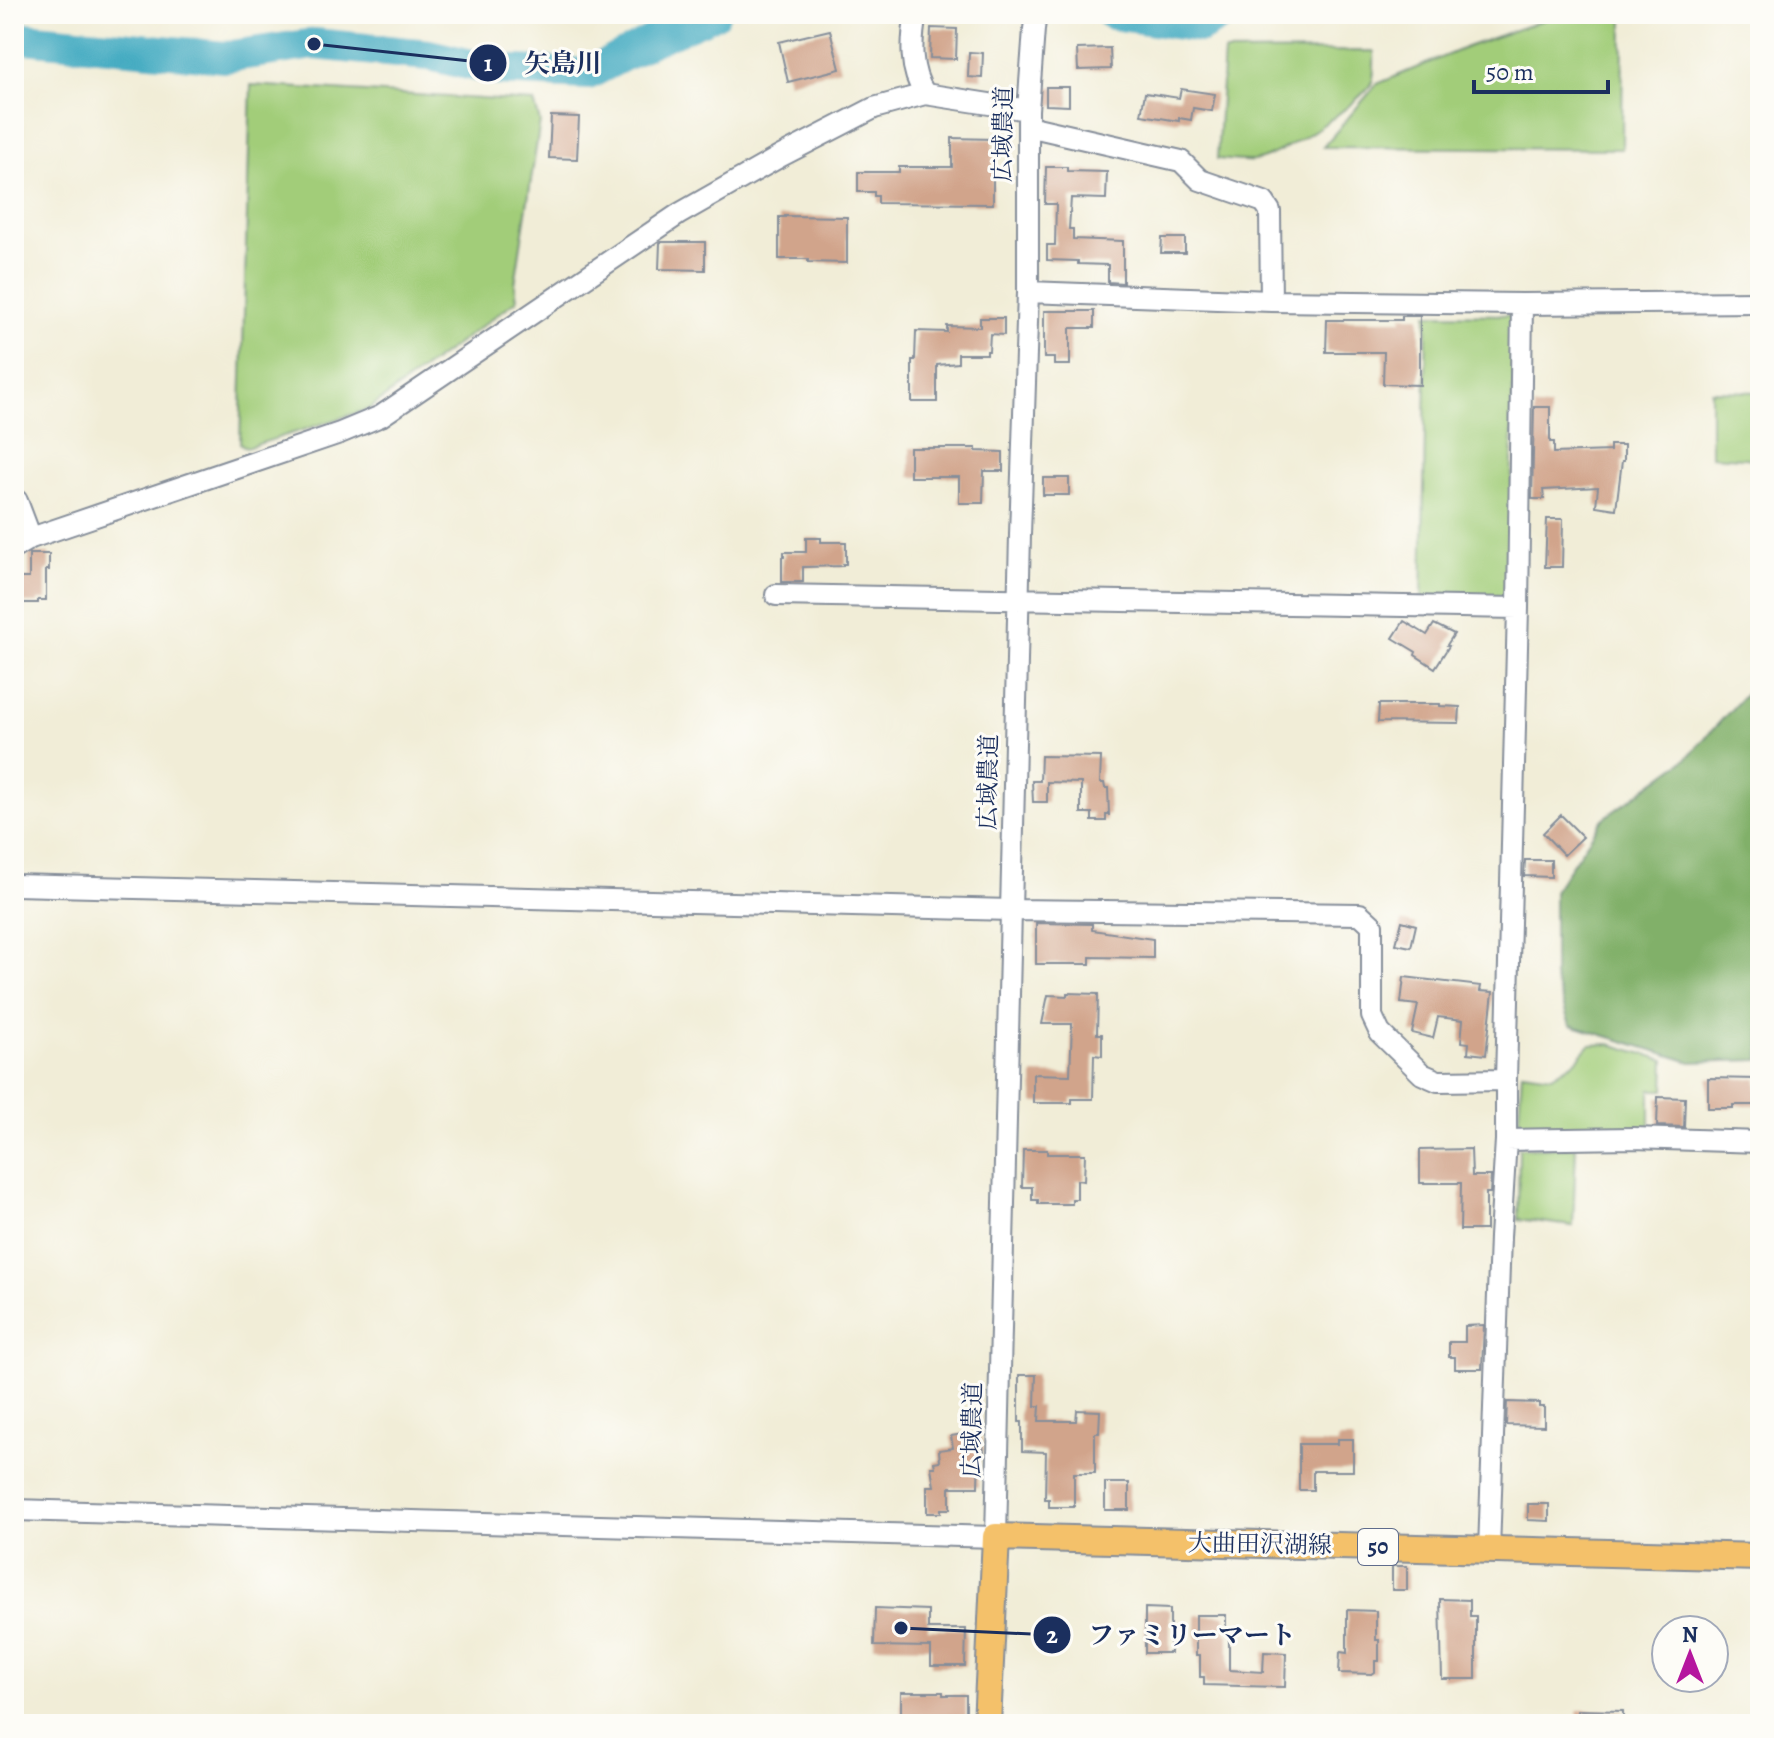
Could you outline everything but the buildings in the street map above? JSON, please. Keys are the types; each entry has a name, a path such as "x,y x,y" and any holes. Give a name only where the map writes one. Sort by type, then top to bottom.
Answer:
{"main road":[{"name":"大曲田沢湖線","path":"996,1537 1760,1557"},
{"path":"987,1724 996,1537"}],"street":[{"path":"916,14 911,45 917,83 925,94"},
{"name":"広域農道","path":"996,1537 1028,292 1028,118 1035,21"},
{"path":"14,501 17,501 22,543 381,416 679,214 874,108 925,94 1028,118 1181,161 1200,180 1264,202 1270,211 1271,301"},
{"path":"1028,292 1271,301 1522,304 1760,302"},
{"path":"1489,1550 1506,1140 1522,304"},
{"path":"776,595 1518,608"},
{"path":"14,885 1011,910 1360,914 1372,925 1372,1016 1380,1033 1422,1074 1438,1081 1506,1080"},
{"path":"1506,1140 1633,1138 1760,1142"},
{"path":"14,1510 996,1537"}],"green space":[{"path":"1561,14 1623,14 1622,149 1323,147 1377,84 1467,47"},
{"path":"1374,51 1372,82 1353,103 1318,128 1265,158 1254,161 1217,159 1224,52"},
{"path":"251,85 534,102 540,122 515,284 517,300 369,409 246,448 240,443"},
{"path":"1427,314 1514,315 1510,603 1422,601"},
{"path":"1711,391 1760,392 1760,459 1711,456"},
{"path":"1760,678 1760,1060 1691,1062 1570,1025 1554,977 1554,891 1603,819 1686,759"},
{"path":"1610,1044 1665,1060 1664,1090 1650,1090 1650,1128 1518,1130 1522,1072 1552,1076 1576,1061 1590,1045"},
{"path":"1576,1147 1573,1226 1518,1219 1519,1148"}],"waterway":[{"path":"14,37 225,57 314,44 429,55 494,70 588,74 653,40 714,14"},
{"path":"1112,14 1201,27 1223,14"}],"place":[{"name":"矢島川","path":"314,44"},
{"name":"ファミリーマート","path":"901,1628"}]}
